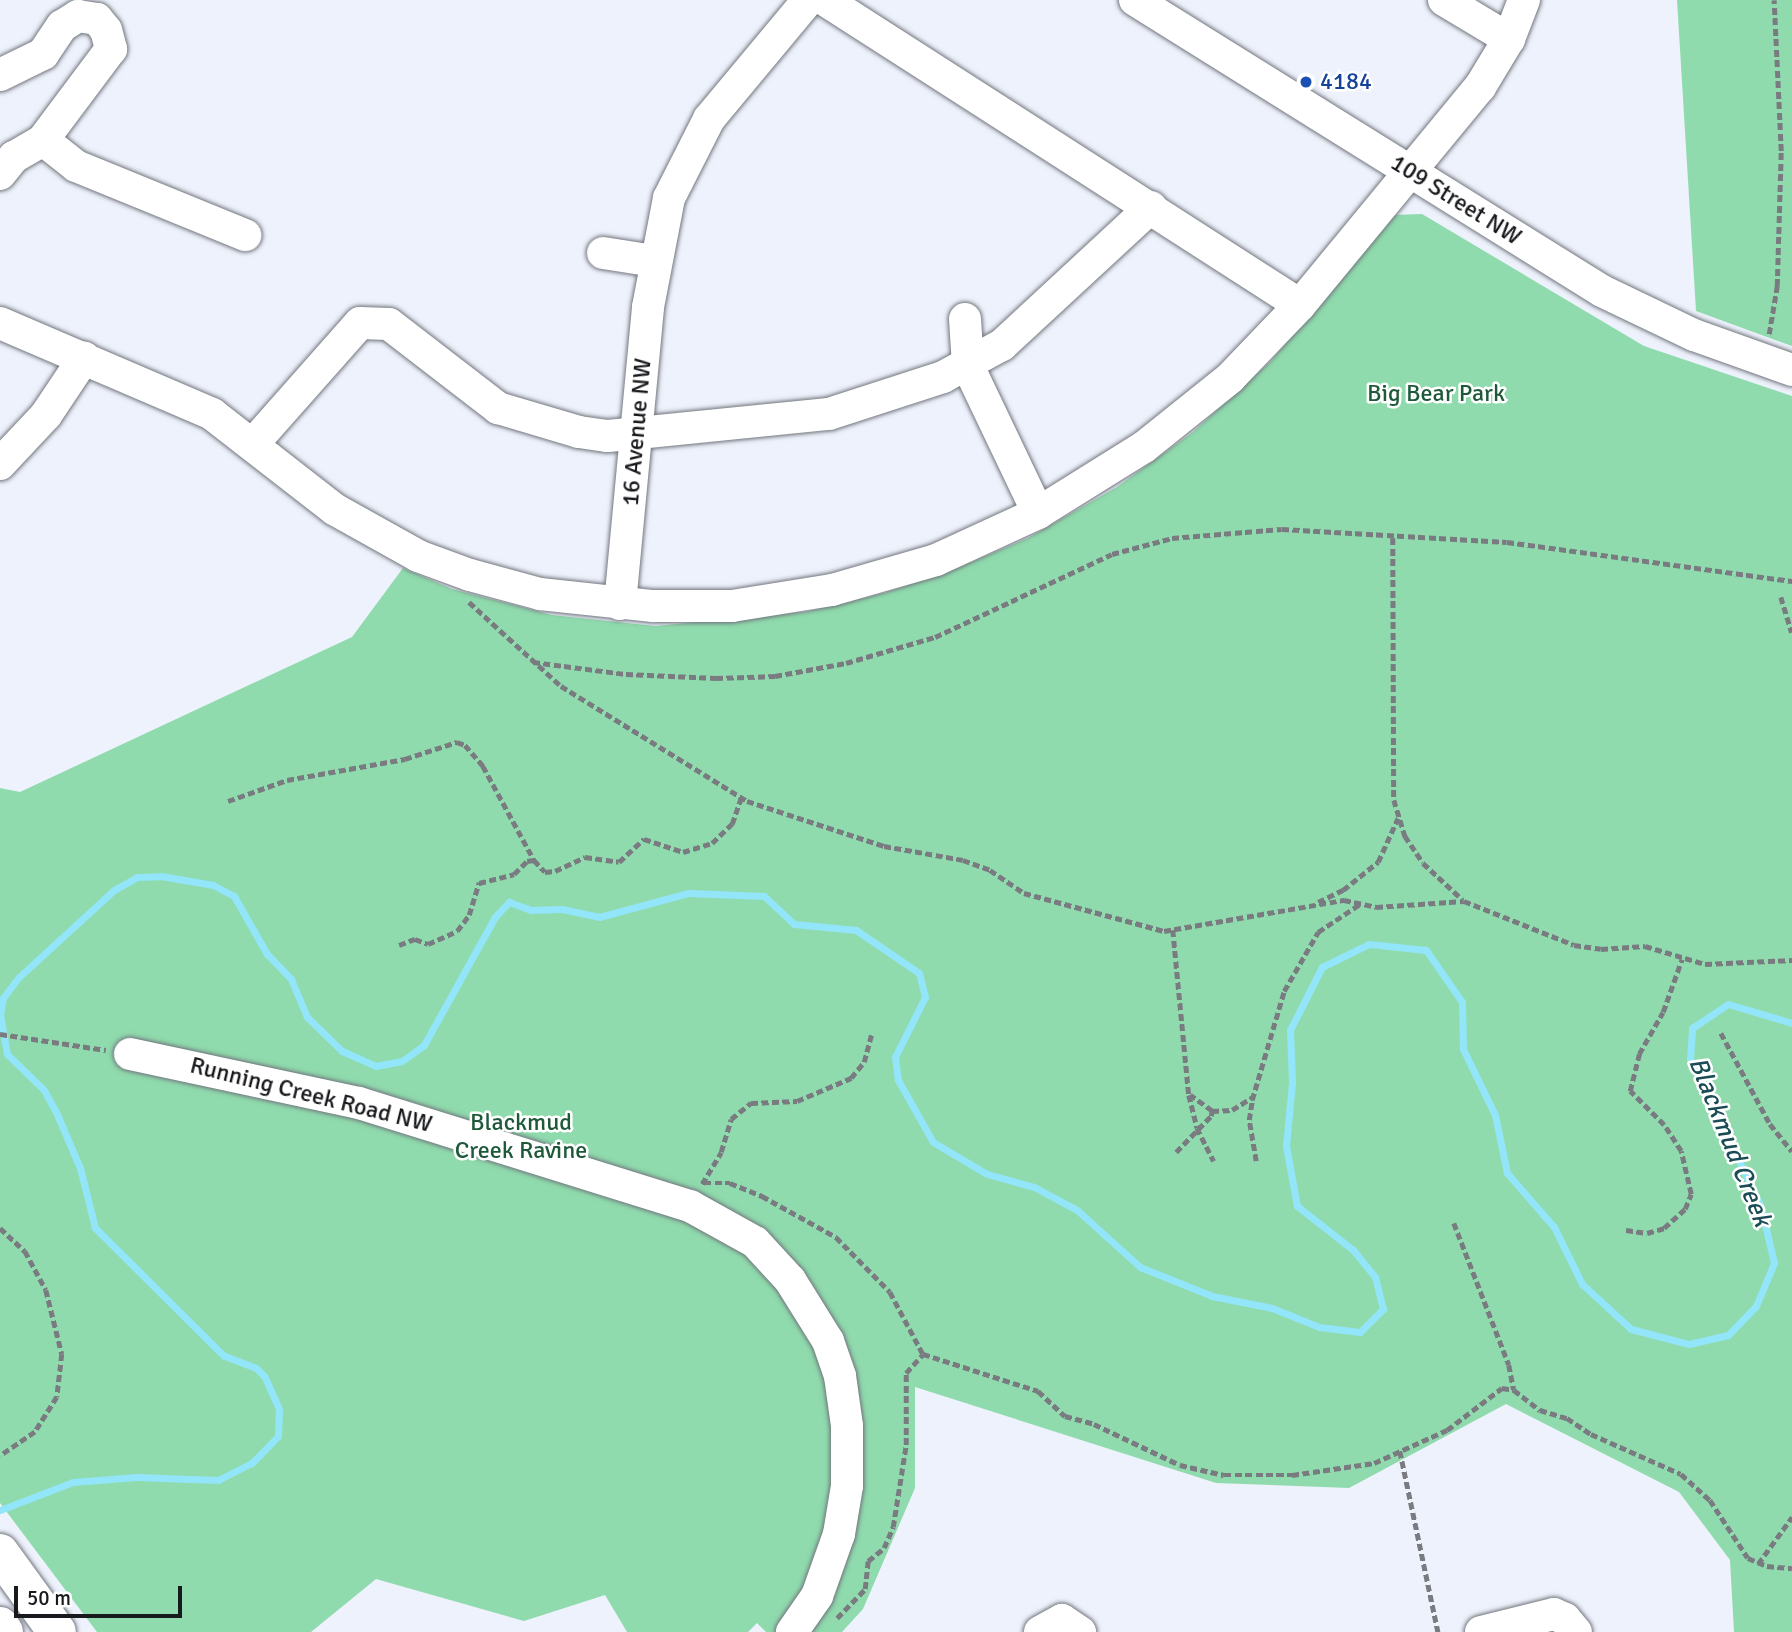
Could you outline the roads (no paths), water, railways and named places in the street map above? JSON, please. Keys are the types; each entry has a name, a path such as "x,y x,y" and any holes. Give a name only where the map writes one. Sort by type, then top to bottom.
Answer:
{"main road":[{"path":"0,1553 57,1632"},
{"path":"0,1626 4,1632"}],"street":[{"name":"16 Avenue NW","path":"620,604 654,261 668,198 694,141 723,99 808,0"},
{"path":"825,0 1300,304"},
{"name":"109 Street NW","path":"1135,0 1602,291 1694,335 1792,370"},
{"path":"1444,0 1509,39"},
{"path":"0,323 191,403 334,509 418,556 506,586 620,604 732,606 832,590 936,560 1038,513 1088,485 1186,414 1230,378 1300,304 1480,88 1509,39 1524,0"},
{"path":"0,75 43,54 62,26 78,16 97,19 106,30 111,49 44,140 5,158"},
{"path":"44,140 76,166 245,235"},
{"path":"252,446 360,323 389,324 498,408 579,432 608,436 829,414 968,366 1002,345 1151,208"},
{"path":"603,253 654,261"},
{"path":"965,319 968,366 1038,513"},
{"path":"0,464 46,415 84,358"},
{"name":"Running Creek Road NW","path":"131,1054 359,1103 696,1194 769,1256 813,1312 840,1376 849,1448 845,1508 826,1576 810,1610 792,1632"},
{"path":"1481,1632 1554,1614 1566,1619 1576,1632"},
{"path":"1040,1632 1062,1620 1080,1632"}],"waterway":[{"name":"Blackmud Creek","path":"0,1510 73,1482 136,1477 218,1480 252,1463 278,1436 279,1409 264,1376 256,1368 224,1356 95,1228 80,1168 56,1112 44,1090 7,1054 0,1016 3,998 19,977 114,890 137,877 161,876 213,885 234,896 267,954 291,979 307,1017 342,1051 376,1066 402,1061 424,1045 495,917 509,902 531,910 562,909 599,917 688,893 764,896 794,924 856,930 919,973 925,997 895,1057 898,1080 933,1142 987,1174 1034,1187 1077,1210 1140,1267 1212,1296 1272,1308 1319,1327 1360,1332 1383,1309 1375,1277 1353,1250 1297,1206 1286,1146 1292,1082 1290,1030 1322,967 1369,944 1426,950 1462,1002 1463,1049 1495,1115 1507,1173 1554,1227 1582,1284 1631,1329 1689,1344 1728,1335 1756,1306 1774,1263 1761,1207 1690,1059 1692,1028 1728,1004 1792,1023"}],"place":[{"name":"4184","path":"1306,82"}],"park label":[{"name":"Big Bear Park","path":"1436,394"},
{"name":"Blackmud Creek Ravine","path":"521,1137"}]}
